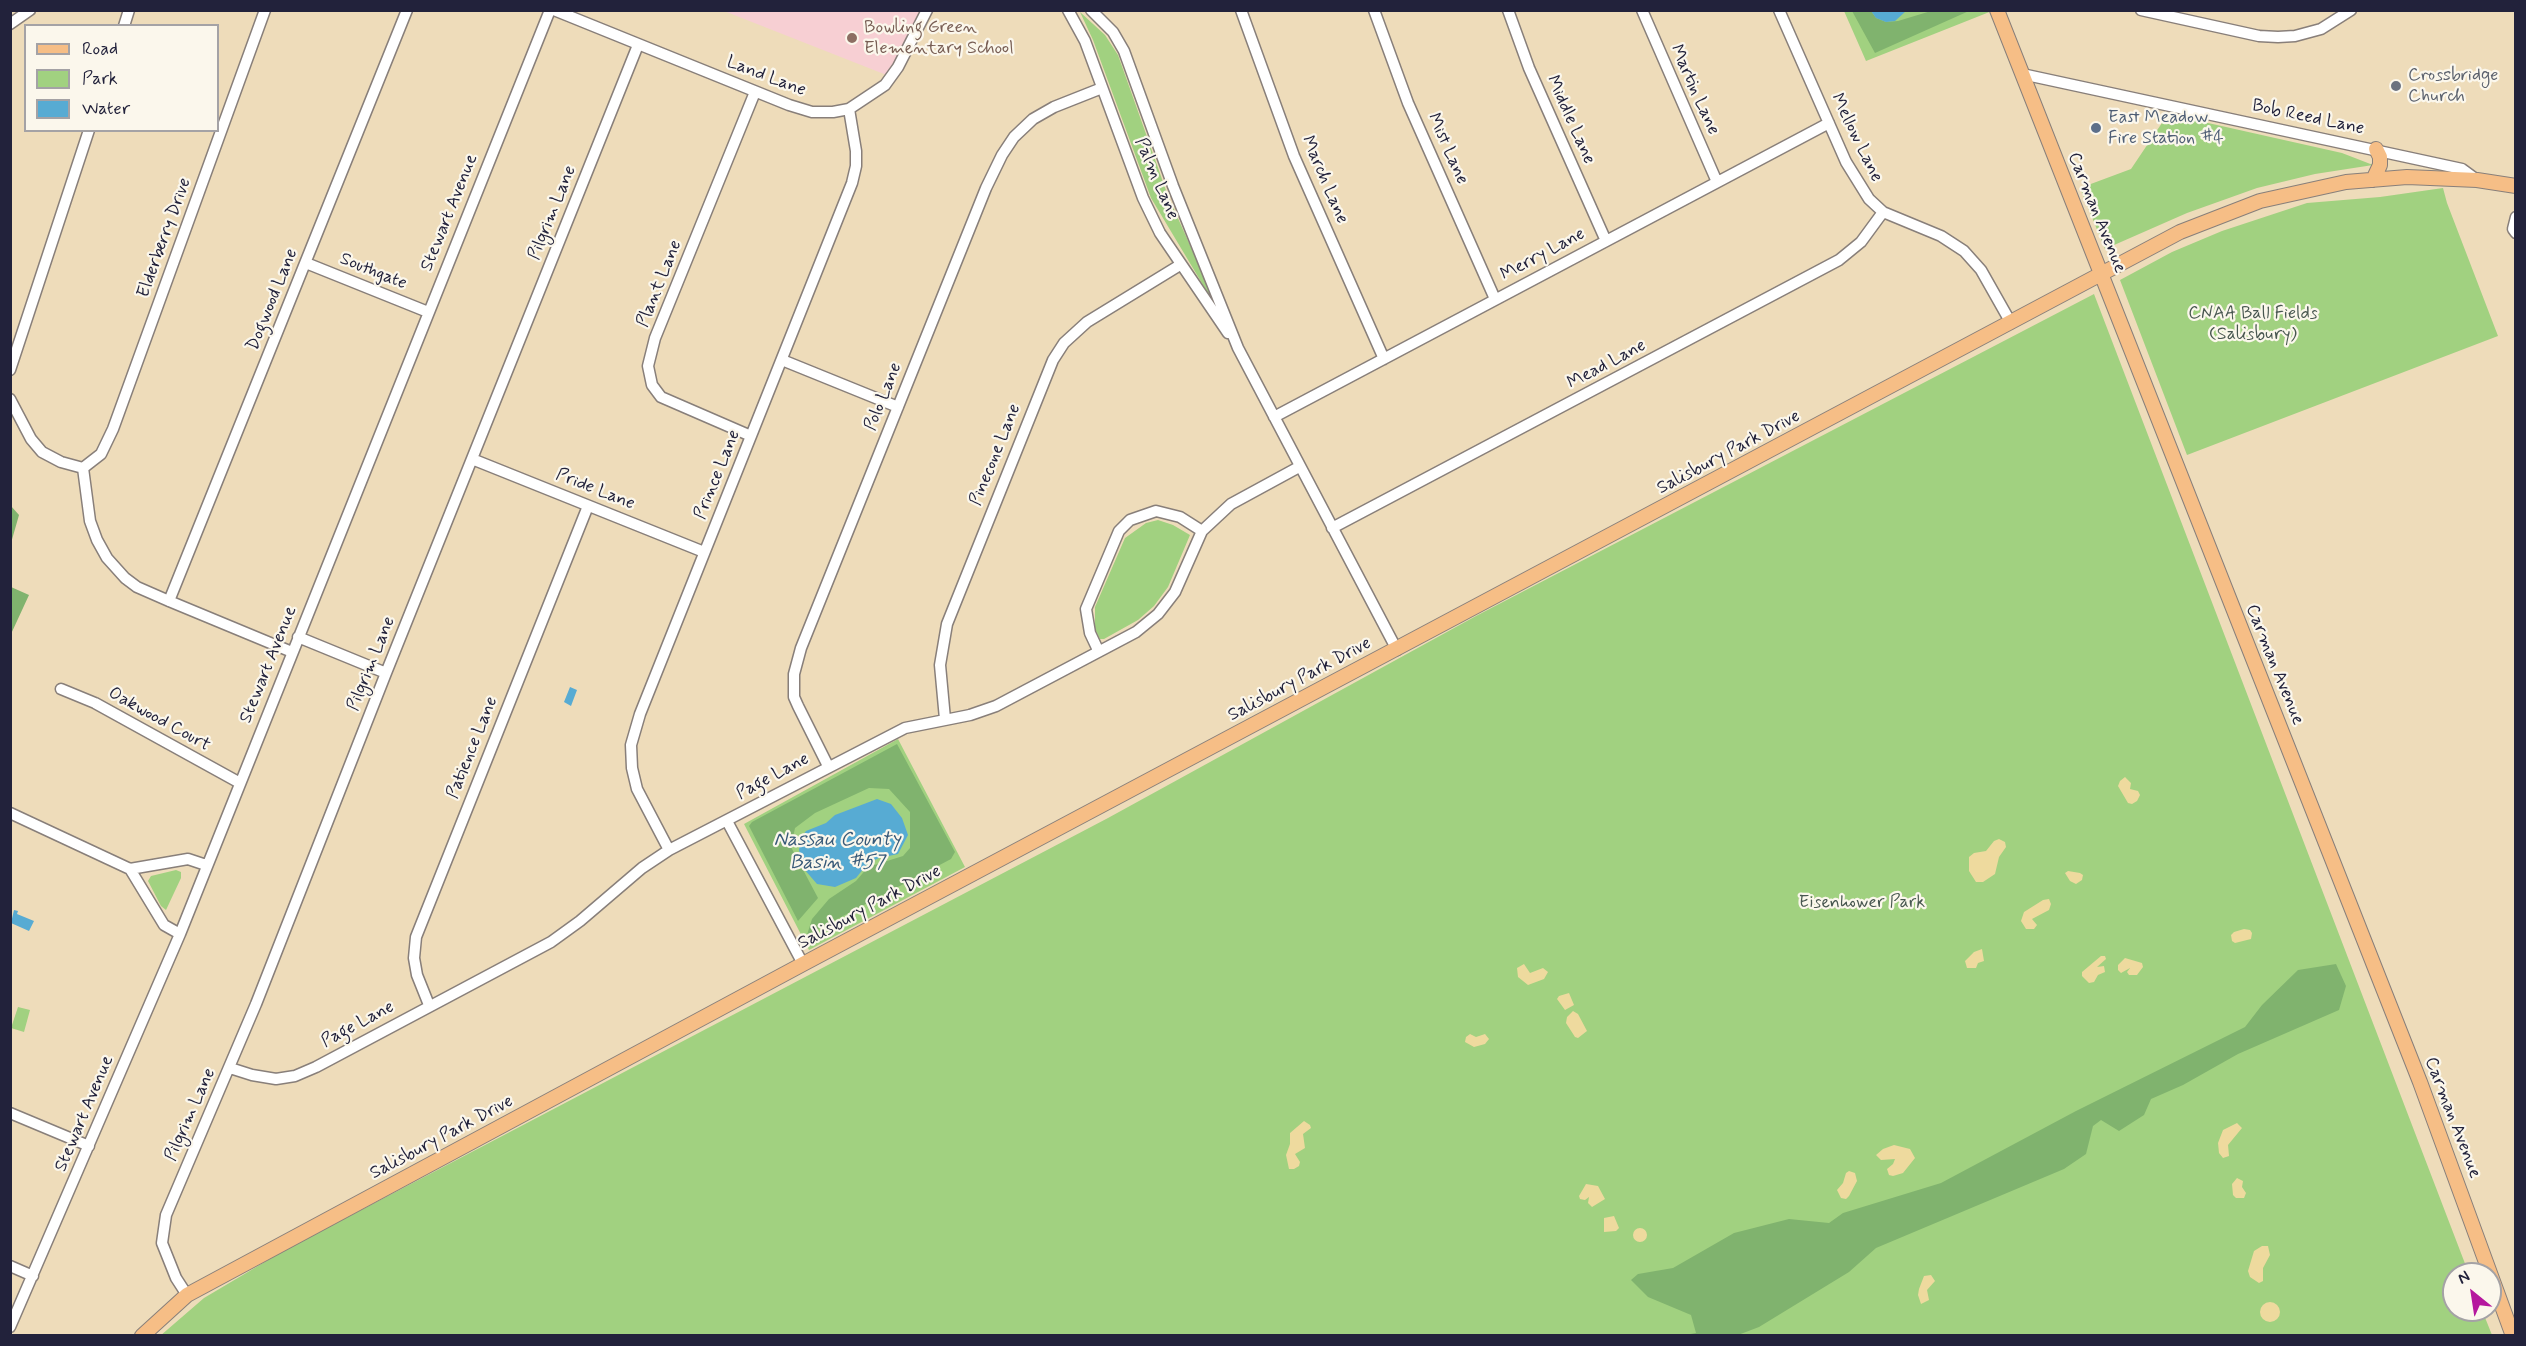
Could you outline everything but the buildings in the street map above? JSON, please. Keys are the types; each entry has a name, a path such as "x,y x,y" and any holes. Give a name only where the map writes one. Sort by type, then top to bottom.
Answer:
{"main road":[{"name":"Carman Avenue","path":"1997,10 2420,1082 2513,1335"},
{"path":"2373,180 2380,165 2380,157 2376,149"},
{"name":"Salisbury Park Drive","path":"142,1335 187,1295 803,964 2180,232 2260,201 2346,182 2407,177 2477,180 2516,186"}],"street":[{"path":"10,24 30,10"},
{"name":"Elderberry Drive","path":"83,468 101,454 113,429 265,10"},
{"name":"Dogwood Lane","path":"169,601 406,10"},
{"name":"Land Lane","path":"552,10 755,92 812,111 832,112 849,109 885,85 898,67 927,10"},
{"name":"Stewart Avenue","path":"10,1327 180,934 428,312 552,10"},
{"name":"Palm Lane","path":"1068,10 1085,41 1143,198 1160,233 1238,348"},
{"name":"Palm Lane","path":"1092,10 1113,32 1124,51 1173,186 1238,348 1397,650"},
{"name":"March Lane","path":"1241,10 1294,156 1384,358"},
{"name":"Mist Lane","path":"1374,10 1408,103 1495,299"},
{"name":"Middle Lane","path":"1508,10 1529,68 1606,241"},
{"name":"Martin Lane","path":"1642,10 1717,182"},
{"name":"Mellow Lane","path":"1779,10 1829,123 1858,183 1869,200 1883,212 1941,236 1964,251 1981,270 2011,323"},
{"path":"2141,10 2259,36 2278,37 2295,36 2321,29 2351,10"},
{"name":"Pilgrim Lane","path":"187,1295 167,1258 162,1243 162,1228 166,1215 230,1068 638,45"},
{"name":"Bob Reed Lane","path":"2022,74 2462,169 2477,180"},
{"name":"Polo Lane","path":"828,766 794,697 794,674 801,648 986,188 1002,155 1014,137 1033,119 1054,107 1102,88"},
{"name":"Plant Lane","path":"751,436 661,398 652,385 648,366 655,339 755,92"},
{"name":"Prince Lane","path":"669,850 637,789 632,768 631,745 640,714 854,174 856,151 849,109"},
{"name":"Merry Lane","path":"1274,417 1829,123"},
{"path":"10,370 88,132"},
{"name":"Mead Lane","path":"1332,528 1839,260 1861,242 1883,212"},
{"path":"2516,217 2513,229 2516,233"},
{"name":"Southgate","path":"306,263 428,312"},
{"name":"Pinecone Lane","path":"945,719 940,665 947,624 1053,360 1064,343 1087,322 1180,265"},
{"path":"782,360 898,407"},
{"path":"10,399 31,439 42,452 61,462 83,468 90,521 97,540 107,558 125,578 137,587 292,652"},
{"name":"Pride Lane","path":"472,459 704,552"},
{"name":"Page Lane","path":"230,1068 276,1079 295,1076 316,1067 550,942 580,921 642,868 669,850 905,728 970,715 996,706 1098,650 1136,632 1158,614 1175,592 1202,531 1231,504 1299,467"},
{"name":"Patience Lane","path":"429,1005 417,975 414,958 416,937 588,506"},
{"path":"1098,650 1088,627 1086,609 1119,531 1130,520 1156,511 1180,517 1202,531"},
{"path":"298,637 386,673"},
{"name":"Oakwood Court","path":"61,689 95,703 240,783"},
{"path":"10,813 130,869 164,925 180,934"},
{"path":"727,821 803,964"},
{"path":"130,869 188,859 206,865"},
{"path":"10,1113 89,1146"},
{"path":"10,1266 33,1276"}],"shaded area":[{"name":"Bowling Green Elementary School","path":"724,11 925,11 889,76"}],"green space":[{"path":"1844,11 1992,11 1866,61"},
{"path":"1852,11 1871,11 1876,18 1886,22 1898,21 1931,11 1969,11 1875,53"},
{"path":"1080,12 1105,35 1118,55 1168,196 1211,292 1209,295 1151,198 1093,40"},
{"path":"2168,114 2342,153 2373,165 2315,174 2257,188 2187,213 2105,249 2080,188 2131,169"},
{"name":"CNAA Ball Fields (Salisbury)","path":"2443,188 2498,336 2187,455 2120,280 2172,252 2222,231 2307,203 2380,197"},
{"name":"Eisenhower Park","path":"2094,294 2464,1262 2442,1262 2442,1322 2487,1322 2492,1335 160,1336 204,1298 285,1250 1108,818 1476,616"},
{"path":"11,506 19,515 11,543"},
{"path":"1158,520 1173,525 1190,535 1168,587 1154,606 1138,620 1100,639 1095,629 1095,607 1125,538 1146,523"},
{"path":"11,587 29,595 11,634"},
{"path":"898,739 965,867 809,950 744,824"},
{"path":"897,744 955,852 951,859 807,935 812,919 829,899 856,881 868,867 903,856 910,848 910,812 889,789 869,788 815,813 795,828 791,847 818,898 798,921 749,826 752,822"},
{"path":"176,870 181,872 181,878 166,910 161,906 148,881 151,876"},
{"path":"2336,964 2346,986 2339,1010 2238,1054 2183,1085 2151,1099 2144,1115 2119,1131 2101,1120 2093,1126 2086,1154 2064,1169 1876,1248 1849,1272 1759,1327 1738,1335 1685,1335 1696,1333 1691,1315 1648,1297 1631,1280 1638,1274 1673,1268 1734,1233 1789,1219 1829,1223 1843,1213 1941,1183 2076,1111 2245,1027 2262,1005 2298,970"},
{"path":"18,1007 30,1010 24,1032 11,1028"}],"sand":[{"path":"2125,777 2131,783 2130,789 2138,791 2140,795 2132,804 2128,803 2118,786"},
{"path":"1999,839 2005,842 2006,847 1999,857 1995,874 1983,882 1976,882 1969,871 1969,857 1974,853 1986,851 1994,841"},
{"path":"2068,871 2080,873 2083,875 2082,880 2076,884 2070,881 2065,873"},
{"path":"2049,899 2051,904 2049,910 2032,919 2037,925 2034,929 2026,929 2021,921 2024,912 2043,900"},
{"path":"2250,930 2251,939 2235,943 2232,941 2231,935 2234,932"},
{"path":"1982,949 1984,961 1978,963 1976,968 1967,968 1965,961 1974,952"},
{"path":"2101,956 2105,956 2106,959 2097,967 2104,966 2105,972 2098,975 2094,982 2089,983 2082,976 2082,972"},
{"path":"2125,958 2142,963 2143,967 2137,975 2129,975 2127,972 2130,968 2121,973 2118,970 2118,965"},
{"path":"1524,964 1530,973 1543,968 1548,972 1544,979 1528,985 1518,977 1517,968"},
{"path":"1569,993 1574,1005 1565,1010 1557,999"},
{"path":"1573,1011 1578,1014 1587,1031 1578,1038 1566,1023 1567,1017"},
{"path":"1470,1034 1476,1037 1485,1034 1489,1039 1485,1044 1474,1047 1465,1042 1466,1037"},
{"path":"1304,1121 1311,1128 1303,1134 1305,1148 1295,1154 1300,1162 1299,1166 1289,1169 1286,1155 1290,1144 1290,1133"},
{"path":"2237,1123 2242,1128 2228,1145 2229,1156 2223,1158 2219,1153 2218,1143 2223,1130"},
{"path":"1894,1145 1910,1149 1915,1158 1903,1173 1893,1176 1889,1175 1887,1169 1895,1159 1881,1160 1876,1155 1883,1149"},
{"path":"1849,1171 1855,1173 1857,1181 1849,1196 1846,1199 1841,1198 1837,1190"},
{"path":"2237,1178 2243,1181 2242,1187 2246,1193 2244,1198 2236,1198 2233,1195 2232,1184"},
{"path":"1586,1184 1598,1186 1605,1199 1592,1207 1588,1203 1589,1197 1585,1200 1580,1199 1579,1196"},
{"path":"1614,1216 1619,1228 1616,1231 1604,1232 1604,1218"},
{"path":"1637,1228 1643,1228 1647,1235 1643,1242 1637,1242 1633,1238 1633,1232"},
{"path":"2262,1246 2268,1246 2270,1255 2263,1268 2263,1281 2259,1283 2250,1277 2248,1271 2254,1251"},
{"path":"1931,1275 1935,1281 1927,1290 1929,1300 1921,1304 1919,1289 1924,1276"},
{"path":"2270,1302 2277,1305 2280,1312 2277,1319 2270,1322 2263,1319 2260,1312 2263,1305"}],"water":[{"path":"1871,11 1906,11 1895,21 1886,22 1876,18"},
{"path":"570,687 577,690 571,706 564,702"},
{"name":"Nassau County Basin #57","path":"877,799 891,804 902,818 908,835 898,854 868,863 856,878 835,887 817,884 804,869 799,850 801,838 806,831 826,823 835,815"},
{"path":"14,910 18,911 17,914 34,921 29,931 11,923"}],"place":[{"name":"Bowling Green Elementary School","path":"852,38"},
{"name":"Crossbridge Church","path":"2396,86"},
{"name":"East Meadow Fire Station #4","path":"2096,128"}]}
